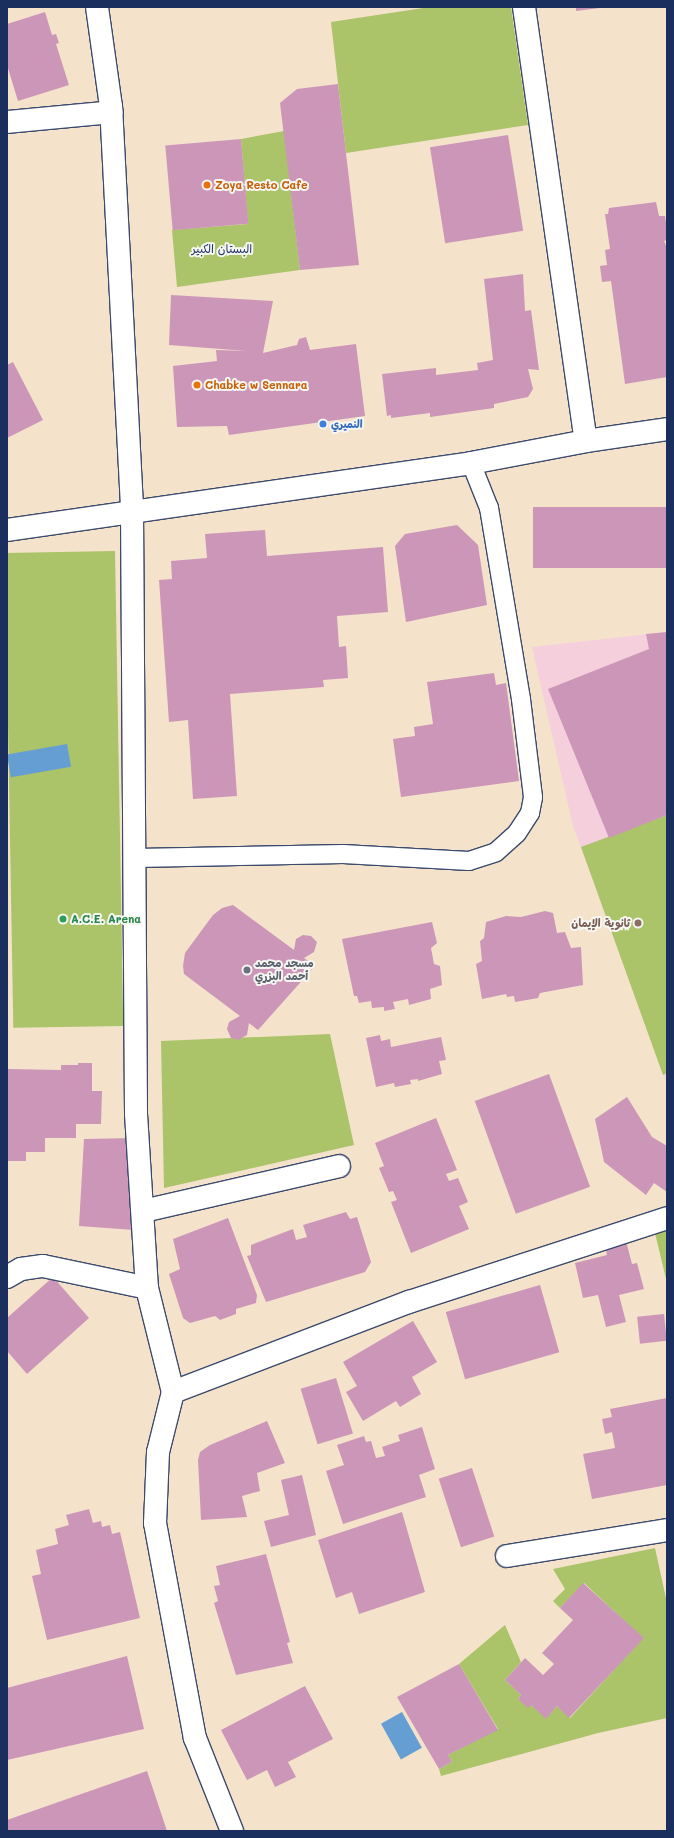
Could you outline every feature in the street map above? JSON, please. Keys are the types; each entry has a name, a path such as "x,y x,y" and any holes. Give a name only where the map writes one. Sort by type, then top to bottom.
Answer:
{"street":[{"path":"97,7 112,112 132,510 136,858 134,1051 147,1288 172,1392 158,1452 155,1523 195,1738 232,1831"},
{"path":"524,7 586,441"},
{"path":"7,122 112,112"},
{"path":"7,530 132,510 471,463 586,441 667,429"},
{"path":"143,1211 339,1166"},
{"path":"172,1392 409,1302 667,1218"},
{"path":"7,1277 20,1269 42,1266 147,1288"},
{"path":"507,1556 667,1530"}],"lane":[{"path":"136,858 343,854 469,861 496,852 517,833 530,813 533,797 521,699 489,508 471,463"}],"shaded area":[{"name":"ثانوية الإيمان","path":"667,632 667,1083 573,826 532,647"}],"green space":[{"path":"430,7 511,7 528,125 346,153 331,22"},
{"path":"284,131 300,270 177,287 172,230 248,224 241,139"},
{"path":"115,551 123,1026 13,1028 7,667 7,553"},
{"path":"667,815 667,1073 663,1075 581,847"},
{"path":"330,1034 354,1145 164,1188 161,1041"},
{"path":"667,1228 667,1283 655,1233"},
{"path":"655,1548 667,1603 667,1718 598,1733 441,1776 439,1769 452,1762 448,1755 498,1729 459,1664 505,1625 521,1662 505,1680 521,1695 518,1699 531,1705 546,1718 557,1706 570,1718 643,1638 584,1583 560,1608 553,1601 565,1589 553,1569"}],"water":[{"path":"67,744 71,767 11,777 7,755"},
{"path":"402,1712 422,1748 401,1759 381,1724"}],"building":[{"path":"576,7 600,7 600,8 576,11"},
{"path":"45,12 52,35 56,34 59,43 56,44 69,85 18,101 7,65 7,24"},
{"path":"338,84 359,265 300,270 280,103 297,89"},
{"path":"508,135 523,231 445,243 430,147"},
{"name":"Zoya Resto Cafe","path":"241,139 248,224 173,230 165,146"},
{"path":"656,202 659,216 665,216 667,229 667,240 664,241 667,248 667,377 625,384 611,281 602,282 600,266 607,265 605,250 610,249 605,214 608,214 609,208"},
{"path":"523,274 525,311 531,310 539,370 528,369 533,389 528,397 494,404 494,408 430,417 430,413 391,418 391,415 387,416 382,374 436,368 436,375 478,370 477,363 493,360 484,279"},
{"path":"171,295 273,301 263,353 297,345 299,339 306,337 310,350 356,344 365,416 229,435 227,426 177,427 173,366 217,361 216,350 247,351 169,345"},
{"path":"13,362 43,420 7,438 7,365"},
{"path":"533,507 667,507 667,568 533,568"},
{"path":"457,525 478,545 487,605 406,622 395,546 405,534"},
{"path":"265,530 267,556 383,547 388,612 337,616 339,647 346,646 348,678 323,680 324,687 230,694 237,796 193,799 188,720 169,722 159,580 172,579 171,561 207,558 205,534"},
{"path":"667,632 667,815 609,838 548,689 649,649 646,634"},
{"path":"494,673 496,685 506,683 519,781 401,797 393,739 415,736 414,727 433,724 427,682"},
{"name":"مسجد محمد أحمد البزري","path":"233,905 294,950 296,939 303,935 311,936 317,942 314,952 304,958 315,966 258,1030 249,1023 247,1035 238,1040 231,1038 227,1029 229,1022 240,1016 184,974 183,966 185,953 213,915 222,908"},
{"path":"545,911 553,913 557,933 565,932 571,948 581,947 583,985 540,993 538,998 515,1002 514,996 507,997 506,994 482,999 476,964 482,961 480,941 484,938 486,922 506,916 521,917"},
{"path":"432,922 437,943 431,948 434,964 440,966 442,985 430,989 431,999 409,1005 408,999 393,1002 395,1009 384,1011 384,1007 372,1008 371,1001 359,1003 357,996 354,996 342,939"},
{"path":"380,1035 381,1041 390,1039 391,1047 441,1037 446,1060 439,1061 442,1074 418,1081 418,1079 410,1080 411,1084 395,1087 394,1083 376,1087 366,1038"},
{"path":"78,1063 92,1063 92,1091 102,1091 101,1124 76,1124 76,1138 45,1138 45,1152 26,1152 26,1161 7,1161 7,1069 61,1070 61,1065 78,1065"},
{"path":"549,1074 590,1187 516,1214 475,1101"},
{"path":"627,1097 652,1137 667,1146 667,1192 654,1183 646,1195 604,1162 595,1119"},
{"path":"436,1118 457,1170 446,1174 449,1181 458,1178 468,1202 459,1206 469,1229 411,1253 391,1202 397,1200 393,1191 389,1192 379,1168 384,1166 375,1143"},
{"path":"134,1138 134,1230 79,1226 84,1139"},
{"path":"346,1212 350,1219 357,1217 371,1262 365,1272 266,1302 247,1256 251,1255 251,1245 293,1229 296,1240 307,1237 303,1225"},
{"path":"228,1218 257,1295 256,1303 236,1309 236,1314 220,1320 215,1316 190,1323 183,1318 169,1274 180,1269 173,1239"},
{"path":"626,1241 632,1264 637,1263 644,1289 619,1295 626,1322 606,1327 598,1295 583,1298 575,1263 607,1255 605,1246"},
{"path":"53,1277 89,1318 27,1374 7,1351 7,1318"},
{"path":"540,1285 559,1352 465,1379 446,1312"},
{"path":"664,1314 667,1341 640,1344 637,1317"},
{"path":"413,1321 437,1362 412,1377 421,1394 400,1407 396,1401 363,1421 346,1392 357,1386 343,1362"},
{"path":"336,1378 353,1433 318,1444 301,1389"},
{"path":"667,1398 667,1485 592,1499 583,1454 615,1448 612,1432 605,1434 602,1419 612,1417 610,1409"},
{"path":"267,1421 285,1463 257,1473 260,1491 242,1496 247,1517 201,1520 198,1460 200,1452 210,1445"},
{"path":"422,1427 435,1469 419,1475 426,1497 343,1524 326,1471 344,1465 337,1445 364,1436 366,1442 371,1441 376,1458 385,1456 382,1447 400,1441 398,1435"},
{"path":"472,1468 494,1536 461,1547 439,1479"},
{"path":"302,1475 316,1535 271,1547 264,1521 289,1515 281,1480"},
{"path":"89,1509 93,1523 101,1521 102,1527 110,1525 112,1534 120,1532 140,1618 47,1640 32,1576 41,1574 36,1550 58,1544 55,1529 69,1525 66,1515"},
{"path":"402,1512 425,1592 359,1614 352,1592 336,1598 318,1540"},
{"path":"266,1554 290,1642 287,1643 293,1663 236,1675 214,1603 218,1601 214,1586 220,1585 216,1566"},
{"path":"583,1583 644,1638 569,1718 557,1706 546,1719 531,1705 528,1708 518,1699 521,1695 505,1680 525,1658 543,1675 554,1664 542,1653 573,1620 560,1608"},
{"path":"127,1656 144,1729 7,1760 7,1688"},
{"path":"459,1664 498,1730 448,1755 452,1762 439,1769 397,1697"},
{"path":"305,1686 333,1739 288,1762 296,1777 275,1787 267,1770 247,1780 221,1730"},
{"path":"147,1771 167,1831 7,1831 7,1820"}],"place":[{"name":"Zoya Resto Cafe","path":"207,185"},
{"name":"Chabke w Sennara","path":"197,385"},
{"name":"النميري","path":"323,424"},
{"name":"A.C.E. Arena","path":"63,919"},
{"name":"ثانوية الإيمان","path":"638,923"},
{"name":"مسجد محمد أحمد البزري","path":"247,970"}],"district":[{"name":"البستان الكبير","path":"222,249"}]}
